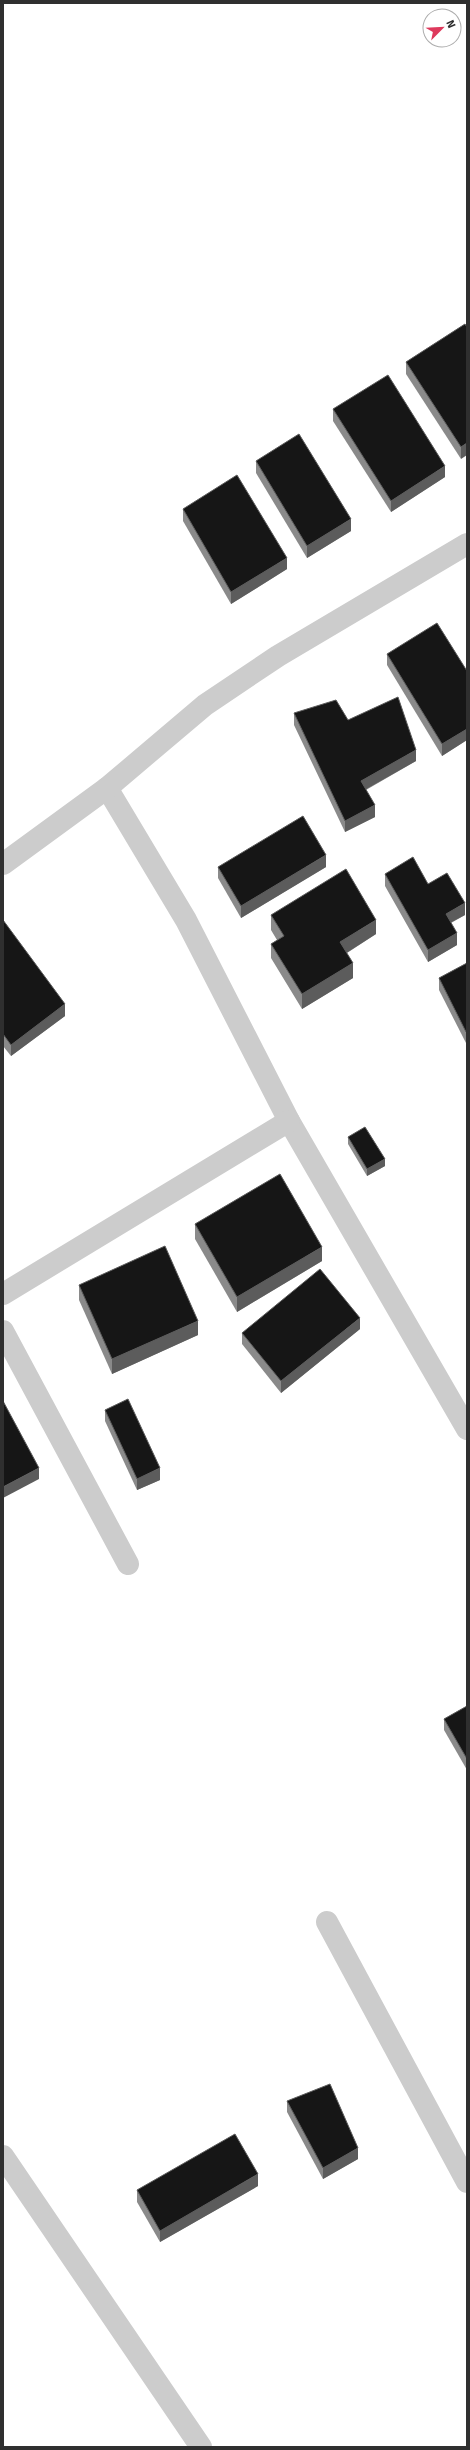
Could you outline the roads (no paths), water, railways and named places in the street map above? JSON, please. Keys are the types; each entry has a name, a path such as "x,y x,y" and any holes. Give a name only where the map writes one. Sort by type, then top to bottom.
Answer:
{"street":[{"path":"3,864 107,788 205,705 278,656 467,544"},
{"path":"107,788 186,920 289,1121 467,1429"},
{"path":"3,1294 289,1121"},
{"path":"3,1331 128,1564"},
{"path":"326,1922 467,2182"},
{"path":"3,2156 201,2447"}]}
